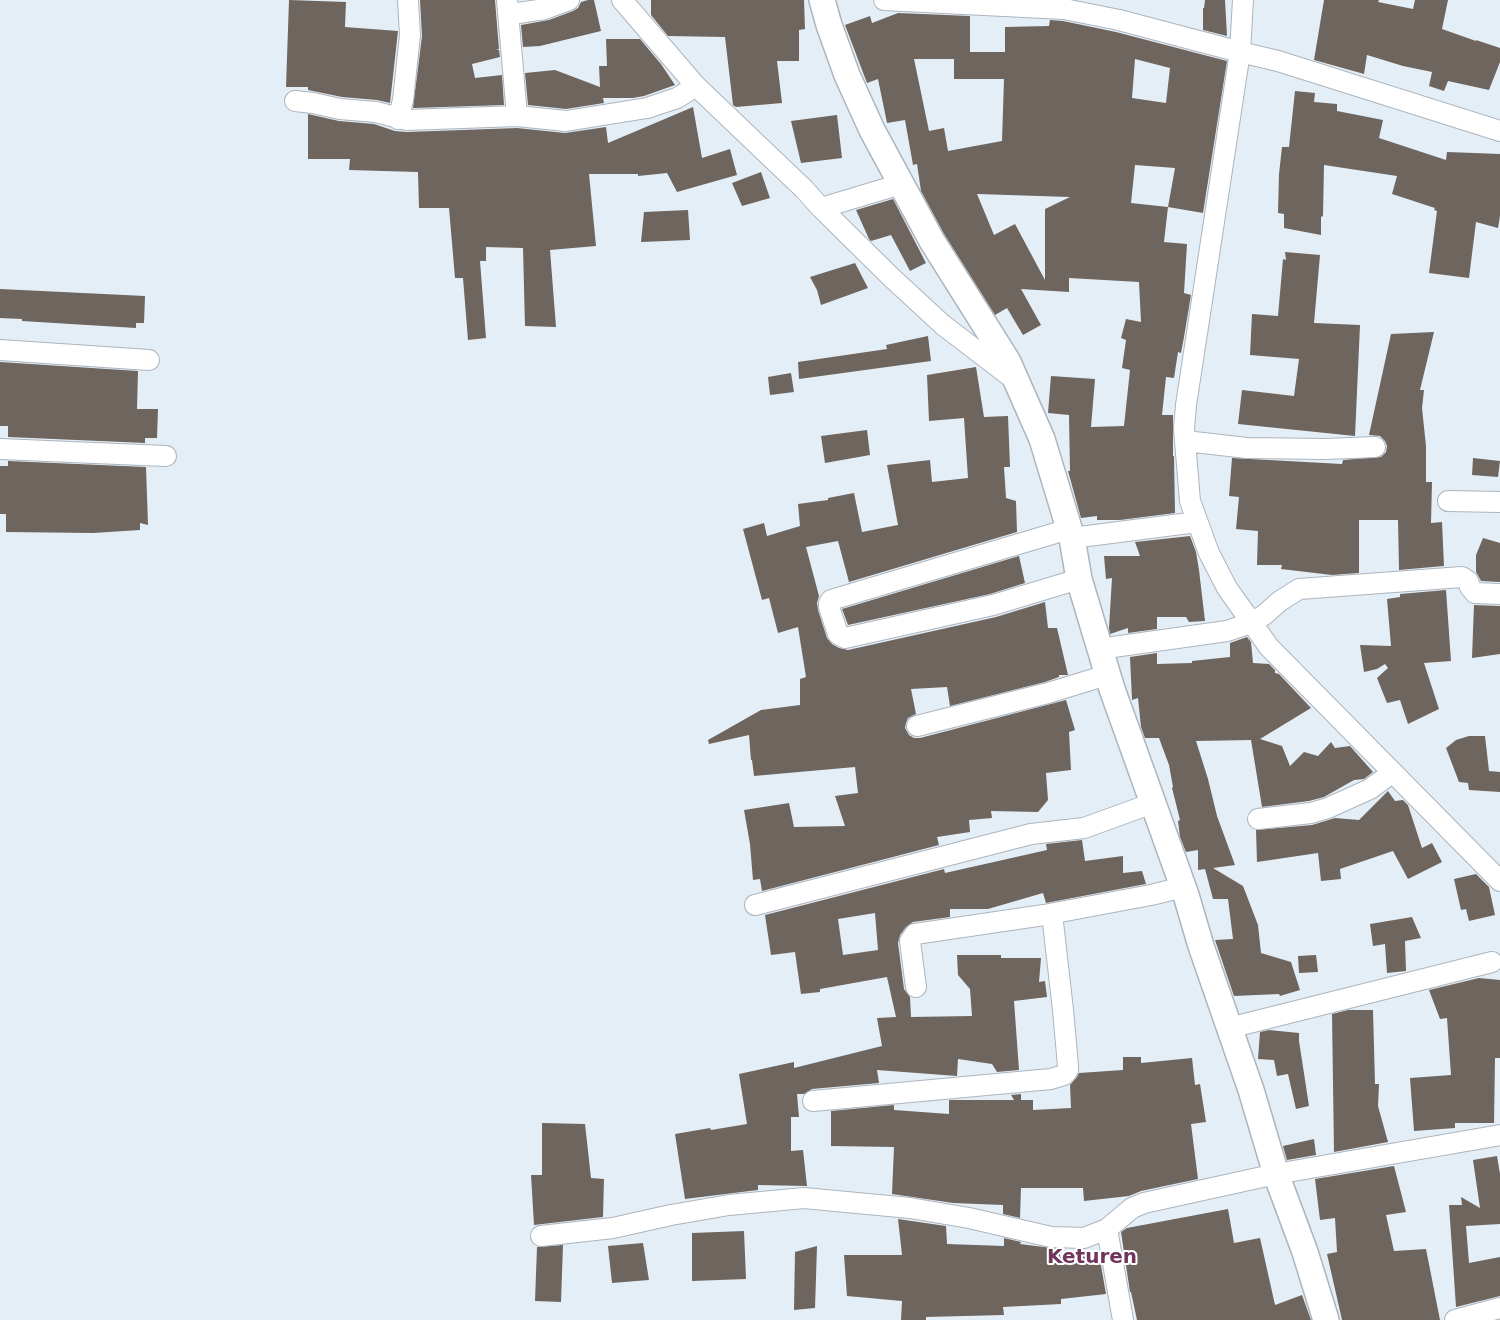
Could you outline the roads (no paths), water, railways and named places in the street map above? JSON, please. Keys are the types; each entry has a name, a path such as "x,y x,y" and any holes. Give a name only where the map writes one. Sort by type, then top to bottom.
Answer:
{"street":[{"path":"398,119 403,100 410,35 408,0"},
{"path":"517,116 508,6 525,13 545,9 569,0"},
{"path":"622,0 687,92 821,208 943,325 1015,380"},
{"path":"822,0 847,75 872,130 932,241 1008,362 1042,439 1052,469 1057,535 1066,583 1099,649 1095,678 1141,807 1168,891 1201,946 1251,1090 1266,1177 1305,1252 1326,1320"},
{"path":"884,0 1071,10 1119,20 1246,54 1278,60 1500,131"},
{"path":"1243,0 1246,54 1186,405 1190,501 1209,553 1227,588 1258,619 1269,647 1500,881"},
{"path":"295,101 340,109 376,112 398,119 425,120 438,117 517,116 572,121 647,108 687,92"},
{"path":"821,208 901,184"},
{"path":"0,350 149,360"},
{"path":"1189,442 1247,448 1326,449 1374,447"},
{"path":"0,448 166,456"},
{"path":"1448,501 1500,502"},
{"path":"1066,583 993,605 845,638 838,634 829,608 831,600 1057,535 1197,522"},
{"path":"1099,649 1218,634 1258,619 1280,601 1299,590 1462,577 1468,581 1475,593 1500,594"},
{"path":"917,726 1048,693 1095,678"},
{"path":"1258,819 1311,813 1328,808 1370,789 1392,773"},
{"path":"755,905 1031,834 1084,828 1141,807"},
{"path":"916,987 910,941 915,934 1052,914 1168,891"},
{"path":"813,1101 1051,1078 1064,1075 1068,1070 1068,1066 1052,914"},
{"path":"1229,1028 1492,962"},
{"path":"541,1236 613,1228 729,1205 804,1198 910,1208 969,1218 1051,1237 1084,1238 1107,1229 1132,1208 1144,1203 1266,1177 1500,1135"},
{"path":"1107,1229 1123,1320"},
{"path":"1455,1320 1500,1308"}],"district":[{"name":"Keturen","path":"1092,1258"}]}
